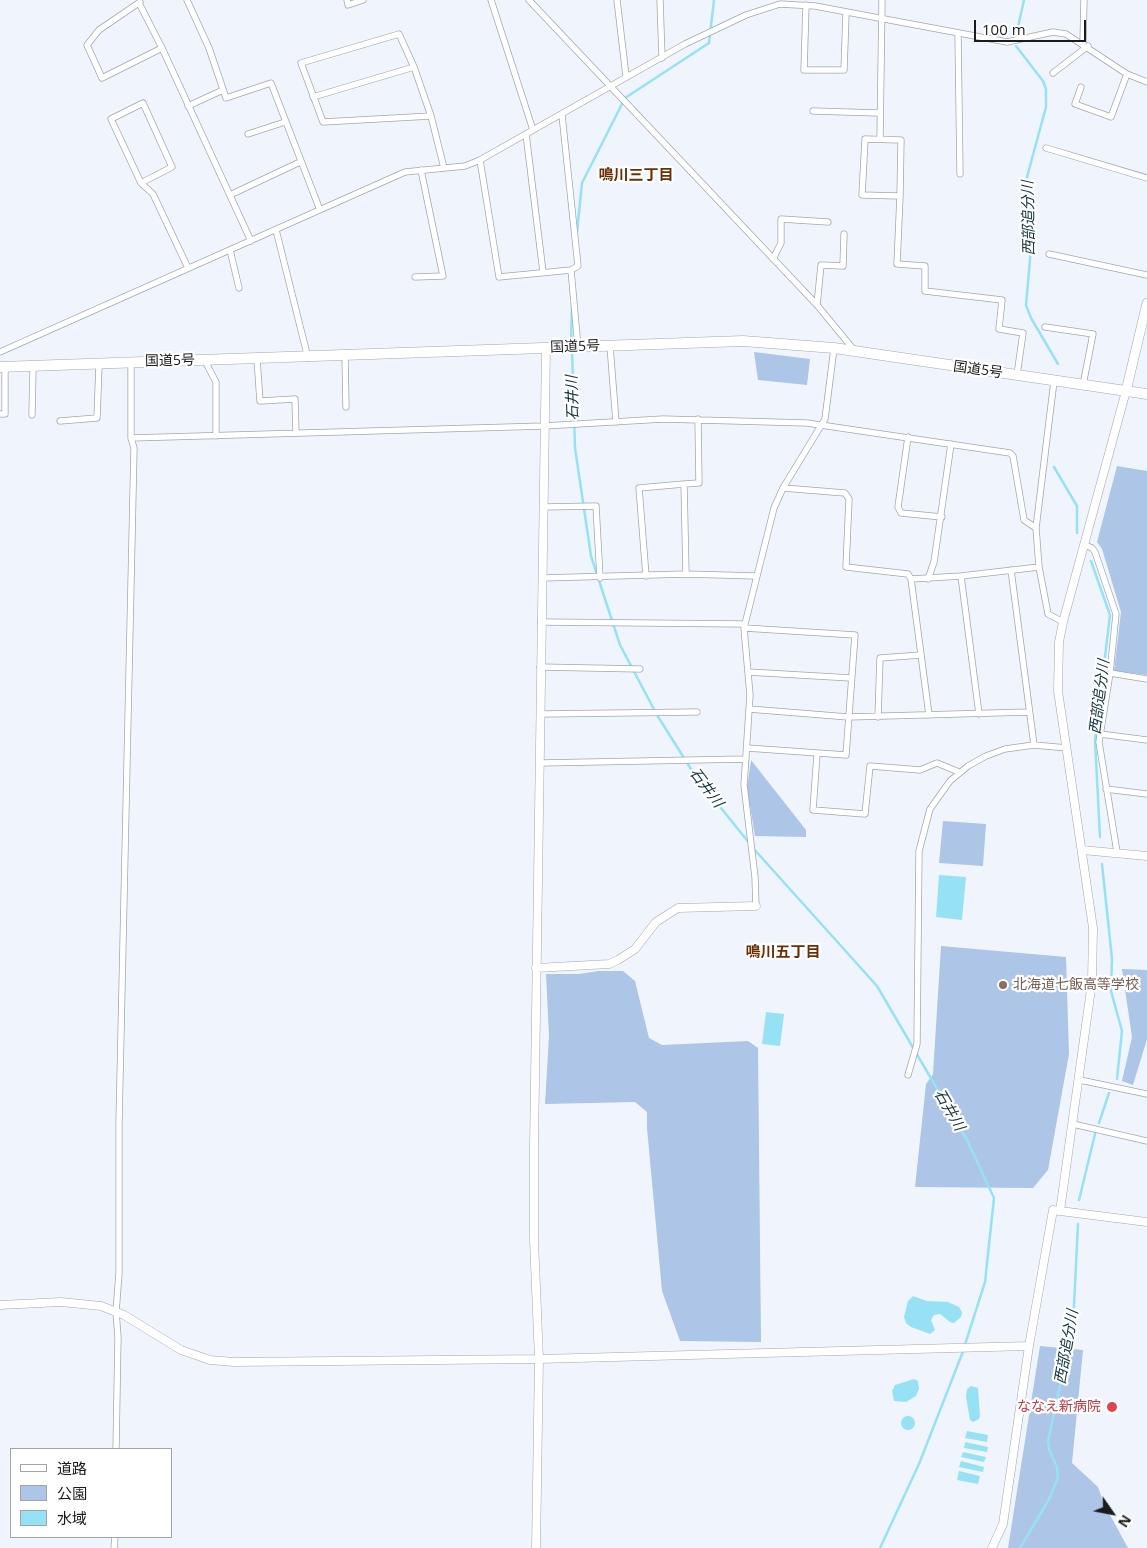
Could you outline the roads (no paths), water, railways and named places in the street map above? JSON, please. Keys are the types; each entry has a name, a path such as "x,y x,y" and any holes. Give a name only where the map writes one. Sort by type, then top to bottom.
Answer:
{"highway":[{"name":"国道5号","path":"2,367 308,358 345,355 743,341 834,348 1147,394"}],"main road":[{"path":"1126,391 1147,303"}],"street":[{"path":"187,0 209,48 226,98 271,83 320,210"},
{"path":"347,0 348,5 364,0"},
{"path":"491,0 532,130"},
{"path":"529,0 817,305 855,352"},
{"path":"617,0 626,76"},
{"path":"660,0 662,58"},
{"path":"880,140 880,19 882,0"},
{"path":"1084,0 1085,45"},
{"path":"162,48 102,78 87,45 99,30 140,1 162,48 188,106 251,241"},
{"path":"0,352 405,172 465,166 480,160 562,115 626,76 746,15 780,4 806,5 816,3 846,14 1013,42 1053,32 1066,34 1127,74 1147,82"},
{"path":"806,5 804,70 844,70 846,14"},
{"path":"430,116 323,122 301,63 398,34 414,67 430,116 444,168"},
{"path":"958,34 960,174"},
{"path":"1053,73 1085,45"},
{"path":"313,96 414,67"},
{"path":"1081,87 1075,104 1111,117 1127,74"},
{"path":"188,106 223,90"},
{"path":"141,183 172,167 143,103 111,119 141,183 153,194 188,268"},
{"path":"812,111 879,113"},
{"path":"480,160 499,277 571,270 578,266 562,115"},
{"path":"248,134 285,122"},
{"path":"526,134 543,272"},
{"path":"900,196 862,195 865,139 901,140 900,196 897,264 925,266 925,291 1002,300 999,329 1023,333 1017,375"},
{"path":"1046,148 1147,178"},
{"path":"230,195 300,162"},
{"path":"415,277 443,276 421,170"},
{"path":"773,259 781,243 781,219 828,222"},
{"path":"276,230 308,358"},
{"path":"817,305 821,264 843,266 844,234"},
{"path":"230,250 239,288"},
{"path":"1049,254 1147,275"},
{"path":"571,270 578,347"},
{"path":"1045,327 1093,334 1083,385"},
{"path":"610,346 616,422"},
{"path":"536,1548 539,1358 534,1230 536,968 546,348"},
{"path":"536,968 609,964 635,949 656,922 678,908 756,906 755,877 744,786 749,709 744,626 774,508 826,419 834,348"},
{"path":"345,355 346,408"},
{"path":"257,359 260,401 295,399 296,433"},
{"path":"205,360 216,382 216,436"},
{"path":"116,1448 119,1122 134,448 131,438 131,362"},
{"path":"60,421 97,418 99,365"},
{"path":"32,415 33,366"},
{"path":"0,414 4,414 2,367"},
{"path":"1054,380 1036,528 1039,567 1048,614 1063,622"},
{"path":"1060,1211 1080,1080 1093,959 1092,928 1082,850 1058,691 1058,663 1063,622 1126,391"},
{"path":"646,576 639,488 699,483 698,419"},
{"path":"131,438 544,426 698,419 823,426 1010,452 1013,456 1024,520 1036,528"},
{"path":"908,437 898,507 901,512 942,518"},
{"path":"928,579 934,562 942,518 951,444"},
{"path":"684,484 686,574"},
{"path":"784,488 845,493 849,499 846,567 908,574 911,579 929,715"},
{"path":"543,506 596,506 600,578"},
{"path":"1085,545 1092,548 1095,552 1116,614 1110,673 1100,734 1106,789 1117,842 1117,852"},
{"path":"911,579 961,576 1039,567"},
{"path":"1011,570 1034,745"},
{"path":"542,578 600,578 686,574 756,576"},
{"path":"961,576 979,714"},
{"path":"541,622 744,626 855,635 846,755 747,748"},
{"path":"878,717 880,658 922,655"},
{"path":"540,667 640,670"},
{"path":"748,672 851,678"},
{"path":"1110,673 1147,679"},
{"path":"749,709 848,717 1029,712"},
{"path":"540,714 697,712"},
{"path":"1100,734 1147,740"},
{"path":"908,1075 917,1044 918,850 930,809 938,796 959,772 986,756 1005,750 1034,745 1066,748"},
{"path":"817,754 813,810 865,814 870,766 920,770 936,764 959,772"},
{"path":"540,763 746,759"},
{"path":"1106,789 1147,794"},
{"path":"1082,850 1147,856"},
{"path":"1080,1080 1147,1094"},
{"path":"1073,1124 1147,1141"},
{"path":"992,1548 1003,1524 1029,1346 1053,1210 1147,1222"},
{"path":"0,1305 85,1303 116,1312 181,1350 210,1360 234,1362 539,1358 1029,1346"}],"water":[{"path":"939,875 966,877 962,920 936,917"},
{"path":"766,1012 784,1014 780,1046 762,1044"},
{"path":"913,1296 927,1301 948,1302 959,1307 962,1312 961,1317 954,1323 940,1314 934,1315 931,1320 935,1330 930,1334 911,1327 906,1323 904,1317 908,1301"},
{"path":"914,1379 918,1381 919,1389 916,1396 906,1402 894,1401 892,1391 895,1385"},
{"path":"971,1386 978,1388 980,1416 979,1419 973,1422 970,1420 966,1397 967,1389"},
{"path":"908,1416 913,1418 915,1423 913,1428 908,1430 903,1428 901,1423 903,1418"},
{"path":"967,1431 988,1435 987,1442 965,1438"},
{"path":"965,1442 988,1447 987,1452 964,1448"},
{"path":"963,1452 986,1457 984,1462 961,1457"},
{"path":"961,1461 984,1467 983,1472 959,1467"},
{"path":"959,1471 980,1476 978,1484 957,1480"}],"waterway":[{"name":"石井川","path":"577,232 582,183 625,98 709,43 714,0"},
{"name":"西部追分川","path":"1016,36 1024,0"},
{"name":"西部追分川","path":"1016,46 1043,81 1046,89 1046,107 1027,177 1032,237 1026,305 1031,318 1058,364"},
{"name":"石井川","path":"571,344 572,304"},
{"name":"石井川","path":"572,349 575,448 591,556 620,645 657,715 696,777 750,844"},
{"name":"西部追分川","path":"1054,467 1077,506 1077,533"},
{"name":"西部追分川","path":"1091,561 1110,615 1095,740 1100,837"},
{"name":"石井川","path":"753,848 877,986 967,1140 994,1198 985,1282 962,1354 919,1464 880,1548"},
{"name":"西部追分川","path":"1102,864 1112,959 1111,991 1122,1031 1117,1079"},
{"name":"西部追分川","path":"1099,1123 1109,1093"},
{"name":"西部追分川","path":"1079,1200 1095,1134"},
{"name":"西部追分川","path":"1020,1548 1048,1501 1058,1478 1057,1467 1049,1449 1048,1441 1073,1326 1078,1224"}],"place":[{"name":"北海道七飯高等学校","path":"1003,985"},
{"name":"ななえ新病院","path":"1112,1407"}],"district":[{"name":"鳴川三丁目","path":"636,176"},
{"name":"鳴川五丁目","path":"783,953"}]}
